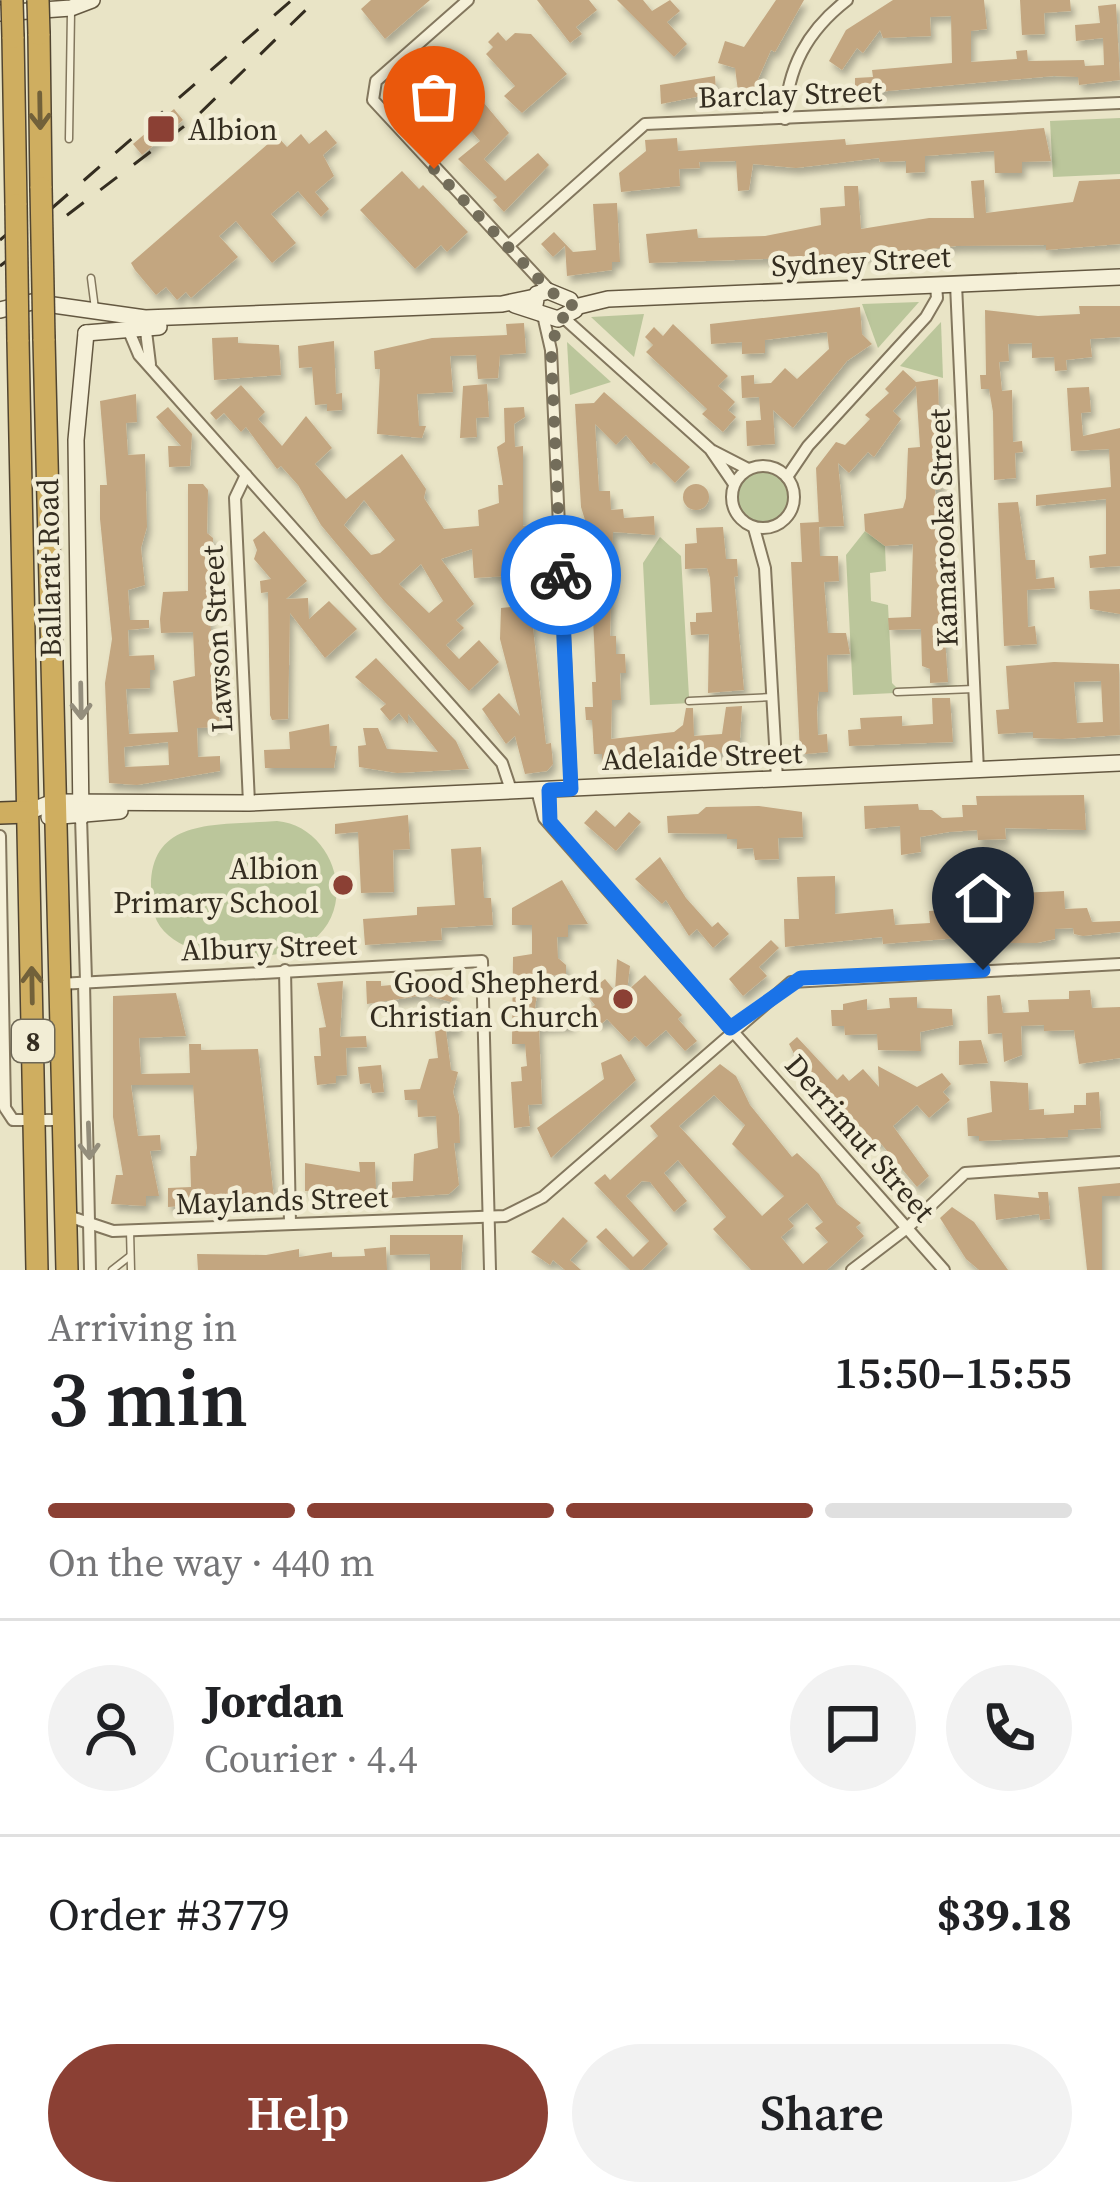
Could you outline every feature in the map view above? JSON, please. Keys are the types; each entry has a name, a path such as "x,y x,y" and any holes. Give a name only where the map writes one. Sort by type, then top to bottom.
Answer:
{"highway":[{"name":"Ballarat Road","path":"12,0 38,1270"},
{"name":"Ballarat Road","path":"38,0 66,1263"},
{"path":"0,813 28,812"}],"street":[{"path":"0,13 71,8 92,0"},
{"path":"468,0 381,76 371,92 376,105 530,270 554,306 710,449 734,484 733,508 754,528 765,568"},
{"path":"784,119 786,88 798,56 819,21 847,0"},
{"name":"Barclay Street","path":"508,246 632,130 646,124 1120,103"},
{"name":"Sydney Street","path":"90,331 215,316 554,306 608,299 1119,276"},
{"name":"Kamarooka Street","path":"956,284 978,771"},
{"path":"782,472 926,317 937,298 936,285"},
{"path":"0,310 23,302 89,309"},
{"path":"554,306 551,350 571,789"},
{"path":"89,309 73,326 90,331"},
{"name":"Sydney Street","path":"89,309 139,325"},
{"name":"Ballarat Road","path":"89,309 76,440 90,1270"},
{"path":"139,325 151,367 502,763 506,790"},
{"path":"710,449 748,469 782,472"},
{"path":"734,484 748,469"},
{"path":"777,779 765,568 771,528 793,507 782,472"},
{"name":"Lawson Street","path":"246,475 235,498 249,802"},
{"path":"754,528 771,528"},
{"name":"Adelaide Street","path":"28,812 1120,763"},
{"name":"Derrimut Street","path":"543,790 550,822 944,1270"},
{"path":"0,836 3,1117 63,1120"},
{"name":"Albury Street","path":"59,984 482,961 488,1215"},
{"path":"490,1270 488,1215 519,1212 801,978 1120,964"},
{"path":"285,970 290,1223"},
{"path":"852,1270 976,1169 1120,1162"},
{"name":"Maylands Street","path":"65,1214 113,1232 488,1215"},
{"name":"Maylands Street","path":"66,1263 90,1241 113,1232"}],"lane":[{"path":"69,139 71,8"},
{"path":"89,309 91,278"},
{"path":"897,692 974,689"},
{"path":"689,701 772,697"},
{"path":"130,1231 131,1270"},
{"path":"112,1270 130,1256"}],"green space":[{"path":"1120,118 1120,174 1053,177 1050,121"},
{"path":"919,302 878,348 862,304"},
{"path":"644,314 634,357 591,317"},
{"path":"941,322 943,378 900,366"},
{"path":"567,342 611,382 570,395"},
{"path":"762,470 780,478 788,496 780,514 762,522 744,514 736,496 744,478"},
{"path":"865,531 885,546 886,571 870,573 871,601 888,605 892,683 897,688 957,685 957,690 853,695 846,555"},
{"path":"660,537 681,556 689,697 754,694 754,700 650,705 643,563"},
{"path":"277,821 313,837 333,869 335,907 313,940 275,954 224,956 178,942 161,928 153,909 151,878 157,856 169,841 205,826"}],"building":[{"path":"371,0 430,0 385,39 361,9"},
{"path":"537,0 589,0 597,10 576,27 582,34 570,43"},
{"path":"617,0 643,0 652,11 670,0 680,11 667,22 687,44 674,57"},
{"path":"776,0 804,0 775,52 771,50 755,86 756,97 739,99 735,68 718,63 725,41 744,47"},
{"path":"893,0 984,0 987,29 971,31 971,62 1017,59 1016,51 1027,50 1028,61 1084,60 1085,66 1104,65 1103,38 1076,41 1075,25 1100,23 1098,6 1116,4 1120,80 1079,85 1078,77 1054,76 855,94 855,78 873,77 872,70 952,63 951,16 930,17 931,36 883,38 880,30 863,53 857,48 842,70 829,61 846,30"},
{"path":"1020,0 1070,0 1071,11 1044,13 1045,34 1022,35"},
{"path":"498,32 506,41 515,33 531,34 567,74 522,113 504,96 515,86 486,54 493,47 488,42"},
{"path":"443,54 509,133 484,159 505,181 538,153 549,165 504,212 493,200 497,197 458,159 480,141 466,125 442,145 435,136 457,115 457,107 439,87 412,120 398,104"},
{"path":"715,76 716,93 661,104 660,85"},
{"path":"174,109 183,120 142,155 133,144"},
{"path":"1044,128 1051,161 1022,162 1022,173 995,173 994,151 925,156 925,172 906,173 906,161 880,162 879,158 796,168 753,164 749,190 738,191 736,161 699,162 700,168 679,169 680,186 621,192 619,173 646,151 645,140 677,138 678,151 845,139 846,145"},
{"path":"326,130 337,143 323,155 334,176 315,192 329,209 321,217 298,191 271,214 296,243 272,263 236,221 219,236 238,257 191,298 186,292 177,300 166,287 156,295 131,263 277,136 287,147 301,134 309,144"},
{"path":"402,171 419,189 423,185 468,232 447,252 441,245 415,269 360,210"},
{"path":"1120,179 1120,244 1046,250 1046,245 956,246 881,255 649,263 646,234 697,229 698,238 765,236 821,225 820,208 845,206 844,186 858,186 861,229 929,218 974,218 971,181 984,180 986,213 1073,202 1079,181"},
{"path":"617,203 620,262 612,262 612,270 567,276 565,246 553,257 541,244 554,232 573,252 596,250 593,204"},
{"path":"1079,306 1120,306 1120,337 1090,339 1092,357 1066,360 1067,370 1055,371 1054,357 1032,358 1032,343 1008,344 1009,361 999,362 1002,391 1012,390 1013,442 1022,441 1023,452 1015,453 1016,478 994,480 993,412 989,389 981,389 980,375 986,375 985,310 1038,316 1080,314"},
{"path":"860,307 862,334 872,344 847,361 793,428 773,410 775,444 747,446 746,421 761,420 759,397 742,398 741,376 754,375 754,384 771,383 785,368 797,379 829,349 827,332 765,340 765,353 742,354 742,342 711,344 710,324"},
{"path":"524,323 526,353 500,355 498,378 478,379 476,355 450,356 453,392 417,394 419,426 426,426 422,438 377,434 380,369 375,369 374,351 432,338 507,335 506,324"},
{"path":"673,324 728,376 718,386 735,402 728,410 736,417 723,432 702,414 707,409 646,352 653,345 645,337 654,327 663,336"},
{"path":"238,337 238,343 279,345 281,375 214,380 212,338"},
{"path":"334,341 336,394 342,393 342,410 327,411 327,404 315,405 312,367 299,368 298,346"},
{"path":"903,370 916,382 938,379 941,489 935,490 948,682 930,683 930,669 922,666 921,629 889,630 888,618 911,617 913,544 885,546 865,531 864,514 903,508 908,448 920,447 916,386 893,411 901,419 874,457 868,452 849,473 838,463 844,526 819,527 816,468 836,442 845,445 870,419 865,415 889,393 885,389"},
{"path":"487,384 489,417 476,418 477,437 460,438 463,386"},
{"path":"241,385 265,412 258,419 282,446 306,416 332,448 315,464 346,499 402,454 426,489 424,498 444,529 479,526 478,510 499,503 498,485 503,485 497,447 505,442 504,408 524,407 525,417 514,424 515,447 523,446 523,526 531,525 532,537 514,543 516,562 532,561 536,601 530,601 546,744 551,743 553,764 547,771 525,774 515,736 506,744 482,709 499,693 520,716 500,639 501,608 511,607 509,576 474,578 472,549 441,559 474,604 456,620 464,628 446,645 459,659 479,640 499,662 469,691 384,601 321,525 298,485 281,466 277,469 246,427 241,432 224,413 216,420 210,413","holes":["364,500 395,540 371,555 344,525","421,564 443,601 429,613 399,584"]},
{"path":"1089,387 1091,412 1081,413 1083,436 1120,428 1120,566 1090,568 1089,556 1106,554 1106,499 1036,506 1036,495 1111,487 1109,449 1071,451 1067,388"},
{"path":"604,392 690,467 675,483 654,462 651,465 626,435 616,445 595,424 599,491 610,491 611,510 623,509 624,518 654,516 655,535 613,532 610,636 616,636 616,654 625,654 626,673 620,673 621,700 612,700 611,739 674,732 683,725 686,708 693,708 694,736 722,734 726,707 742,706 739,754 695,751 612,756 613,762 602,762 602,754 594,754 592,720 586,720 585,707 593,707 592,682 596,682 589,533 581,507 575,404 594,403"},
{"path":"136,394 137,422 126,423 128,455 145,454 147,527 141,548 145,585 128,590 130,620 149,620 149,628 128,630 129,656 154,655 155,670 150,670 150,688 126,689 129,734 178,732 173,681 195,676 193,632 161,633 163,592 188,591 188,484 203,484 208,490 207,533 213,538 211,577 206,577 220,727 197,728 198,757 220,756 220,771 137,785 109,783 105,683 112,639 100,519 100,485 107,485 100,401","holes":["168,742 169,765 125,767 124,747"]},
{"path":"168,407 192,434 190,466 169,467 168,446 181,446 156,417"},
{"path":"696,484 709,497 696,510 683,497"},
{"path":"1018,502 1026,560 1035,560 1036,579 1054,577 1055,588 1027,590 1028,627 1035,626 1037,644 1004,646 998,503"},
{"path":"819,522 820,556 838,556 839,581 824,582 828,633 846,633 850,654 827,655 828,692 819,692 817,710 818,735 827,734 828,752 806,754 800,753 791,562 802,562 800,523"},
{"path":"723,527 726,559 737,559 738,576 734,577 744,690 708,693 709,634 691,635 690,622 696,622 696,613 712,612 710,578 707,568 685,569 685,544 697,543 696,528"},
{"path":"264,531 307,581 286,599 308,598 309,619 329,601 357,629 325,658 290,613 288,719 272,720 270,715 268,592 261,593 260,581 271,579 254,559 253,540"},
{"path":"1120,589 1120,614 1090,609 1089,591"},
{"path":"376,658 456,741 469,769 397,773 359,767 358,746 366,745 363,728 378,728 387,749 438,752 408,714 408,724 399,713 390,721 380,709 386,704 355,677"},
{"path":"1119,664 1120,735 1062,739 1033,738 1033,732 998,734 996,710 1009,709 1006,666","holes":["1101,681 1103,722 1077,723 1074,682"]},
{"path":"932,698 950,698 953,742 849,746 848,730 861,729 860,718 902,716 902,726 933,724"},
{"path":"329,724 330,746 337,746 334,768 265,768 264,750 290,749 289,732"},
{"path":"1084,795 1086,830 1005,828 1006,839 978,840 977,830 949,832 920,837 921,852 901,855 900,826 865,829 864,806 918,804 919,810 932,810 942,818 963,817 962,805 977,805 976,796"},
{"path":"759,806 802,812 803,837 778,838 779,859 755,860 753,848 737,849 737,839 727,839 727,834 668,833 667,816 698,814 706,807"},
{"path":"596,810 615,827 629,812 641,822 616,851 584,823"},
{"path":"408,815 410,849 393,850 394,892 361,893 358,832 335,834 335,824"},
{"path":"481,847 484,898 491,898 493,925 441,928 442,940 365,945 363,919 417,915 417,907 455,905 451,849"},
{"path":"660,857 686,898 712,927 718,922 729,934 713,948 697,929 689,936 666,900 662,904 635,879"},
{"path":"835,876 835,914 893,909 895,925 930,923 929,911 949,910 950,921 992,913 993,923 1020,921 1018,893 1064,891 1065,909 1087,908 1092,922 1120,921 1120,932 1083,936 1074,934 1073,928 1055,929 1055,939 1037,943 983,943 983,936 883,944 882,937 785,947 784,919 799,919 797,877"},
{"path":"562,880 588,924 568,925 568,937 557,937 558,958 566,965 566,975 540,976 534,1014 572,1013 572,1026 539,1028 542,1104 528,1105 530,1126 514,1128 511,1082 522,1081 521,1067 527,1066 525,1044 512,1044 513,957 532,954 532,925 512,925 512,908"},
{"path":"771,940 779,948 759,967 767,976 743,996 729,979"},
{"path":"617,959 630,966 627,991 645,975 682,1015 678,1019 697,1041 685,1051 666,1030 646,1047 635,1036 629,1042 607,1019 600,1025 588,1010 595,1005 586,994 605,979 615,991"},
{"path":"343,981 340,1037 366,1036 367,1047 346,1048 347,1075 336,1076 336,1083 317,1085 314,1056 321,1056 319,1028 326,1027 317,983"},
{"path":"366,981 381,981 381,986 433,981 455,987 451,1002 425,995 367,1004"},
{"path":"1090,990 1092,1008 1120,1007 1120,1058 1079,1064 1074,1030 1044,1031 1044,1025 1021,1026 1022,1055 1004,1062 1002,1033 988,1034 987,996 1000,995 1003,1013 1029,1012 1028,1000 1069,999 1069,991"},
{"path":"176,993 186,1036 139,1038 141,1074 190,1073 189,1044 201,1044 201,1050 258,1049 274,1199 168,1207 168,1188 191,1187 190,1156 196,1156 197,1148 193,1085 131,1085 138,1136 160,1135 161,1150 150,1151 159,1196 146,1196 146,1206 111,1204 116,1175 123,1175 113,1117 113,996"},
{"path":"917,997 917,1008 952,1009 953,1025 920,1032 921,1051 878,1050 877,1034 845,1035 844,1026 832,1026 831,1010 843,1010 843,1004 867,999 867,1010 890,1008 889,998"},
{"path":"433,1014 452,1014 452,1020 458,1020 458,1031 446,1031 451,1070 458,1072 453,1092 459,1115 460,1143 454,1143 459,1185 449,1194 392,1198 392,1182 413,1181 414,1154 438,1148 436,1116 418,1117 417,1100 405,1100 404,1090 420,1089 429,1059 438,1058"},
{"path":"797,1037 837,1080 843,1074 849,1081 863,1069 879,1087 878,1066 917,1087 942,1073 951,1084 943,1092 950,1100 929,1118 917,1105 893,1126 929,1176 917,1187 878,1140 872,1145 804,1073 789,1044"},
{"path":"981,1040 988,1063 959,1065 959,1041"},
{"path":"621,1054 636,1080 551,1158 537,1128 604,1079 601,1063"},
{"path":"720,1064 736,1076 750,1105 792,1157 797,1153 819,1174 837,1204 861,1223 856,1227 864,1236 827,1270 751,1270 713,1229 726,1217 678,1160 664,1173 687,1201 674,1212 650,1182 642,1181 626,1196 668,1244 642,1270 630,1270 596,1237 606,1228 633,1257 649,1241 594,1183 605,1174 610,1180 658,1136 650,1126","holes":["714,1095 745,1125 732,1144 784,1196 762,1216 679,1126","807,1203 823,1222 815,1228 828,1242 803,1264 781,1237 794,1226 788,1219"]},
{"path":"381,1065 384,1092 372,1093 370,1083 360,1084 358,1067"},
{"path":"990,1081 1028,1083 1029,1110 1044,1109 1044,1115 1074,1113 1074,1105 1086,1105 1086,1093 1099,1092 1101,1128 1068,1130 1068,1137 979,1141 979,1136 968,1136 967,1118 992,1112"},
{"path":"359,1162 375,1162 376,1189 368,1194 305,1191 305,1163 360,1172"},
{"path":"1120,1183 1120,1196 1102,1196 1102,1270 1087,1270 1078,1187"},
{"path":"1038,1192 1048,1192 1050,1219 1040,1220 1039,1214 996,1220 994,1194 1039,1198"},
{"path":"952,1207 974,1222 1008,1270 979,1270 966,1259 940,1218"},
{"path":"563,1217 588,1241 570,1260 581,1270 565,1270 553,1260 550,1265 531,1252"},
{"path":"390,1235 463,1235 461,1270 430,1270 430,1254 390,1255"},
{"path":"386,1247 387,1270 198,1270 197,1254 266,1255 299,1249 299,1257 332,1252 332,1257 365,1256 364,1249"}],"railway":[{"path":"52,208 292,0"},
{"path":"0,266 195,118 316,0"},
{"path":"0,240 59,190"}],"way so far":[{"path":"434,169 551,292 575,307 572,315 559,319 551,350 561,575"}],"place":[{"name":"Albion","path":"161,129"},
{"name":"Albion Primary School","path":"343,885"},
{"name":"Good Shepherd Christian Church","path":"623,999"}],"route":[{"path":"561,575 571,789 549,790 550,822 730,1028 801,978 983,970"}]}
